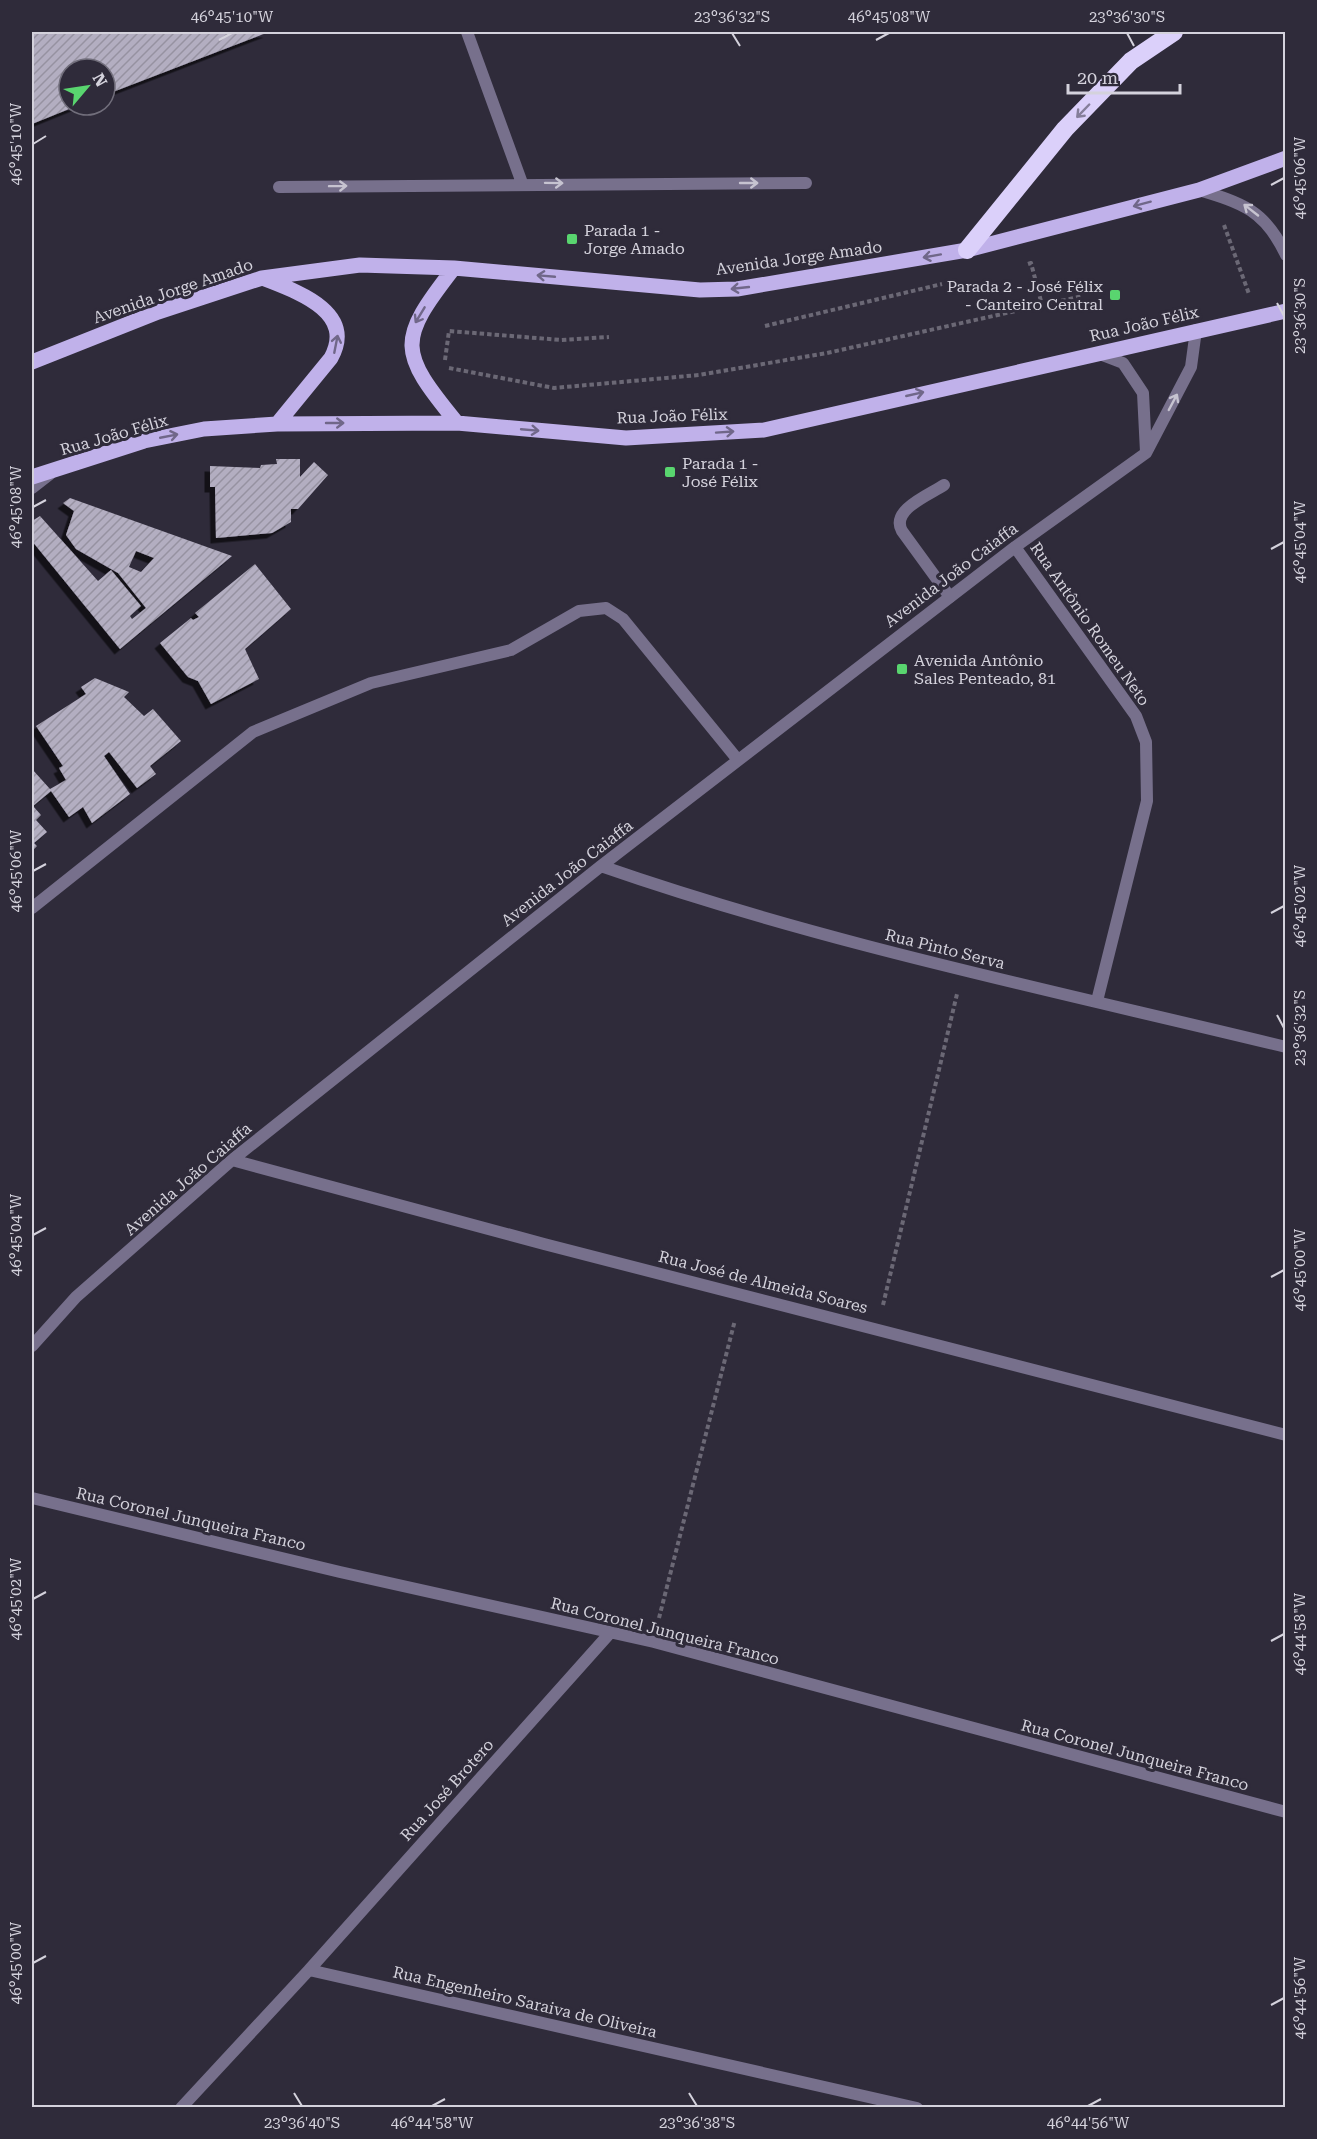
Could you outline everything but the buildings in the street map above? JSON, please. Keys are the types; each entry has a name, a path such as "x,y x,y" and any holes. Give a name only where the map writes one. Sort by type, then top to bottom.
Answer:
{"highway":[{"path":"968,250 1065,129 1131,61 1174,32"}],"main road":[{"name":"Avenida Jorge Amado","path":"32,362 158,312 262,278 360,266 454,268 700,290 737,289 968,250 1199,190 1286,158"},
{"path":"454,268 414,323 411,336 415,361 424,379 457,423"},
{"path":"262,278 290,289 323,308 332,317 338,338 332,358 277,424"},
{"name":"Rua João Félix","path":"32,477 144,441 204,429 277,424 457,423 626,438 764,430 1286,311"}],"street":[{"path":"467,32 522,183"},
{"path":"279,187 522,183 806,183"},
{"path":"1199,190 1241,203 1252,211 1274,233 1286,255"},
{"name":"Avenida João Caiaffa","path":"32,1346 76,1297 232,1160 601,866 738,760 1015,547 1146,453 1191,367 1196,330"},
{"path":"1097,353 1123,363 1143,393 1146,453"},
{"path":"32,488 53,471"},
{"path":"944,485 902,513 898,522 902,531 950,597"},
{"name":"Rua Antônio Romeu Neto","path":"1015,547 1136,716 1146,742 1147,801 1097,1001"},
{"path":"32,908 253,732 371,683 511,650 579,610 606,608 623,619 738,760"},
{"name":"Rua Pinto Serva","path":"601,866 701,901 962,972 1097,1001 1286,1047"},
{"name":"Rua José de Almeida Soares","path":"232,1160 544,1244 1286,1435"},
{"name":"Rua Coronel Junqueira Franco","path":"32,1498 654,1642 1286,1812"},
{"name":"Rua José Brotero","path":"309,1970 610,1633"},
{"path":"181,2108 309,1970"},
{"name":"Rua Engenheiro Saraiva de Oliveira","path":"309,1970 917,2108"}],"path":[{"path":"1252,211 1223,222 1258,317"},
{"path":"1020,265 1032,263 1042,305"},
{"path":"765,326 954,282"},
{"path":"609,337 561,340 449,331 445,367 554,388 699,375 827,353 1083,296"},
{"path":"878,1329 962,972"},
{"path":"654,1642 735,1318 737,1292"}],"place":[{"name":"Parada 1 - Jorge Amado","path":"572,239"},
{"name":"Parada 2 - José Félix - Canteiro Central","path":"1115,295"},
{"name":"Parada 1 - José Félix","path":"670,472"},
{"name":"Avenida Antônio Sales Penteado, 81","path":"902,669"}]}
